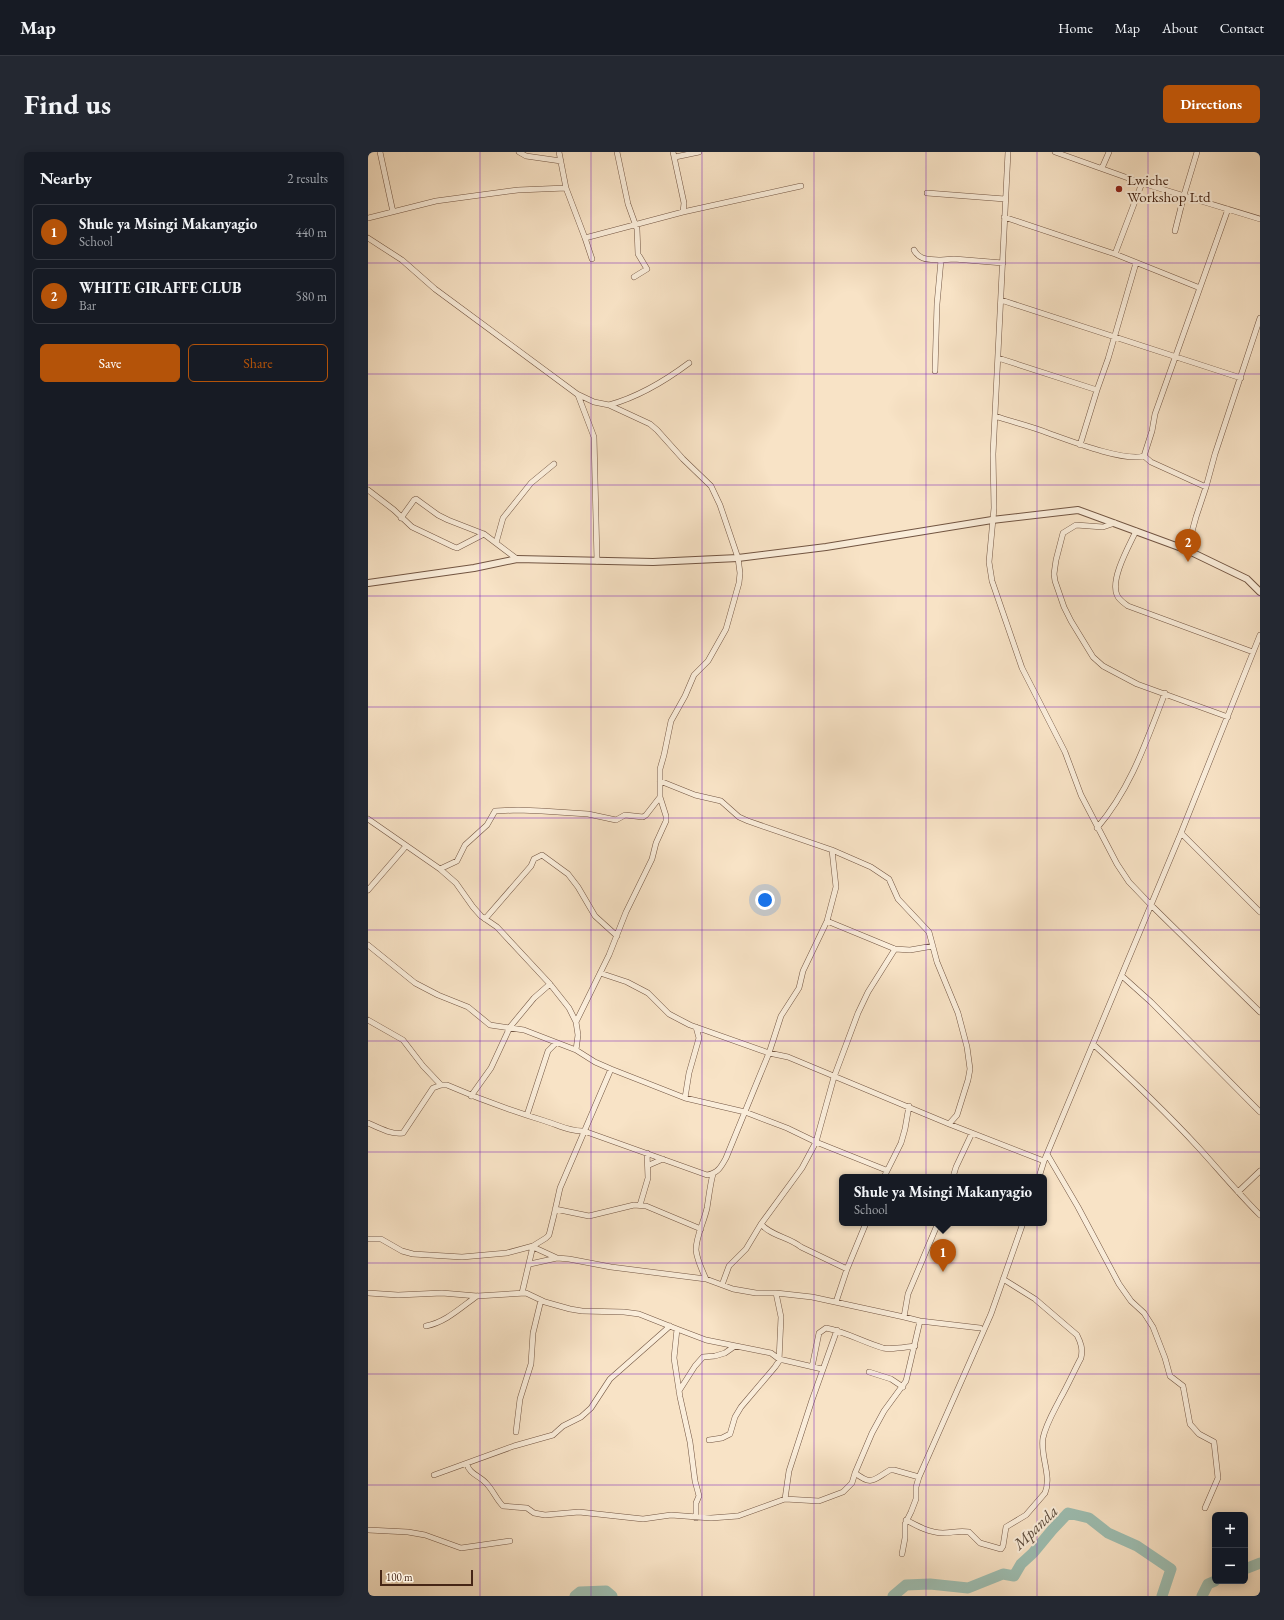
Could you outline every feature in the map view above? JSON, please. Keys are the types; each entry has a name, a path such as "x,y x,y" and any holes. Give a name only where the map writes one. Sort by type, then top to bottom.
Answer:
{"street":[{"path":"380,152 394,212"},
{"path":"519,152 526,156 561,162"},
{"path":"559,152 566,188 592,259"},
{"path":"617,152 628,204 635,224 638,254 647,268 634,277"},
{"path":"684,212 684,203 674,155 698,152"},
{"path":"1008,152 992,454 994,508 988,562 992,581 1016,655 1065,752 1081,795 1097,828 1124,875 1151,905 1260,1012"},
{"path":"1055,152 1142,183 1260,219"},
{"path":"1102,168 1109,152"},
{"path":"1175,231 1197,152"},
{"path":"1115,254 1142,183"},
{"path":"585,238 684,212 801,186"},
{"path":"368,218 436,201 533,189 566,188"},
{"path":"927,193 1005,199"},
{"path":"1144,456 1155,414 1228,209"},
{"path":"1004,217 1115,254 1200,288"},
{"path":"368,238 402,260 435,289 577,394 594,402 608,405 650,424 657,430 683,460 711,486 720,505 738,558 740,573 739,583 726,628 708,661 694,674 685,696 671,721 660,769 660,797 666,820 656,844 652,860 626,912 617,936 576,1022"},
{"path":"914,250 917,256 923,259 954,259 1003,263"},
{"path":"935,371 940,260"},
{"path":"1080,445 1136,263"},
{"path":"1001,300 1241,378"},
{"path":"1187,550 1227,417 1257,336 1260,318"},
{"path":"998,358 1097,390"},
{"path":"608,405 623,402 641,393 677,372 689,362"},
{"path":"577,394 594,437 596,560"},
{"path":"995,416 1048,432 1080,445 1118,454 1137,457 1144,456 1151,462 1206,487"},
{"path":"496,543 503,518 531,483 554,464"},
{"path":"368,490 394,510 412,527 456,548 484,534"},
{"path":"401,518 416,499 443,518 484,534 517,559"},
{"path":"368,583 474,568 517,559 653,562 738,558 875,540 992,520 1078,510 1187,550 1247,580 1260,592"},
{"path":"1115,523 1105,527 1076,525 1065,531 1056,560 1054,574 1064,607 1071,621 1093,656 1103,666 1137,684 1228,717"},
{"path":"1136,531 1115,581 1116,592 1120,599 1128,606 1253,652"},
{"path":"1040,1174 1044,1161 1181,833 1260,635"},
{"path":"1097,828 1112,810 1126,786 1164,694"},
{"path":"660,781 695,795 721,801 739,817 832,850 871,867 889,879 898,899 929,932 937,962 958,1013 967,1047 970,1069 968,1080 957,1115 948,1124"},
{"path":"440,870 457,860 465,845 487,825 496,811 518,810 588,814 616,820 625,815 643,817 660,797"},
{"path":"368,819 456,883 473,907 485,919 497,927 550,984 569,1008 576,1022 578,1035 576,1050"},
{"path":"1181,833 1260,912"},
{"path":"368,890 406,846"},
{"path":"368,1123 382,1130 398,1134 403,1133 433,1088 441,1085 447,1085 471,1096 527,1115 577,1131 584,1131 707,1174 713,1174 719,1170 726,1158 769,1053 781,1016 799,988 803,971 827,921 836,887 832,850"},
{"path":"485,919 528,871 534,859 537,856 542,855 568,874 595,916 617,936"},
{"path":"827,921 895,949 910,950 933,946"},
{"path":"368,945 415,983 438,995 468,1007 490,1024 500,1027 510,1027 524,1030 576,1050 595,1062 684,1098 745,1112 886,1170"},
{"path":"722,1285 729,1266 746,1249 761,1224 802,1168 816,1142 834,1077 858,1014 868,992 895,949"},
{"path":"600,973 627,982 648,993 669,1014 696,1027 769,1053 788,1057 948,1124 1044,1161"},
{"path":"1122,976 1151,1002 1260,1112"},
{"path":"471,1096 491,1068 510,1027 534,998 550,984"},
{"path":"368,1020 403,1040 423,1066 441,1085"},
{"path":"684,1098 689,1073 699,1038 696,1027"},
{"path":"527,1115 548,1051 556,1043"},
{"path":"1093,1044 1198,1146 1260,1215"},
{"path":"368,1239 381,1239 402,1251 413,1254 462,1257 533,1247 546,1238 549,1235 560,1188 579,1147 584,1131 611,1069"},
{"path":"885,1174 901,1143 905,1129 908,1106"},
{"path":"953,1174 972,1133"},
{"path":"640,1205 647,1183 649,1165 647,1153"},
{"path":"1047,1154 1078,1207 1119,1284 1131,1301 1144,1313 1153,1327 1170,1376 1183,1386 1190,1424 1199,1434 1214,1442 1218,1478 1205,1508"},
{"path":"649,1165 663,1159"},
{"path":"1238,1192 1260,1171"},
{"path":"706,1280 697,1254 697,1242 713,1174"},
{"path":"556,1209 589,1216 623,1207 640,1205 662,1212 701,1229"},
{"path":"761,1224 770,1232 796,1243 801,1247 848,1269"},
{"path":"836,1302 865,1226"},
{"path":"904,1317 908,1294 937,1226"},
{"path":"902,1554 905,1538 905,1524 912,1512 916,1499 916,1487 919,1477 991,1314 1022,1226"},
{"path":"533,1247 557,1258 706,1280 733,1289 756,1293 776,1293 812,1297 904,1317 920,1322 980,1328"},
{"path":"522,1293 533,1247"},
{"path":"530,1264 557,1258"},
{"path":"906,1520 923,1529 942,1533 957,1531 969,1532 980,1543 1001,1549 1003,1546 1006,1527 1026,1515 1046,1493 1046,1477 1042,1450 1043,1438 1048,1423 1081,1358 1081,1342 1078,1335 1035,1299 1003,1278"},
{"path":"368,1293 398,1295 442,1292 477,1296 522,1293 530,1294 541,1300 582,1311 624,1312 639,1314 706,1340 771,1352 779,1359 822,1369"},
{"path":"709,1440 722,1438 730,1434 734,1417 775,1367 779,1359 781,1317 776,1293"},
{"path":"426,1326 437,1324 444,1320 477,1296"},
{"path":"516,1432 520,1399 531,1364 533,1333 541,1300"},
{"path":"467,1464 468,1468 472,1472 486,1483 503,1506 527,1508 534,1513 545,1515 579,1512 643,1519 671,1515 696,1518 738,1516 785,1499 812,1501 830,1497 843,1492 850,1486 872,1433 884,1411 906,1382 920,1322"},
{"path":"434,1475 514,1446 551,1436 563,1426 581,1416 591,1408 610,1379 670,1326"},
{"path":"812,1367 819,1333 826,1328 837,1330 883,1348 891,1349 915,1346"},
{"path":"677,1329 674,1358 683,1415 690,1442 695,1481 699,1496 696,1503 696,1518"},
{"path":"785,1499 789,1472 822,1369 837,1330"},
{"path":"680,1391 695,1366 703,1357 715,1356 735,1346"},
{"path":"869,1372 891,1379 903,1387"},
{"path":"855,1473 868,1481 894,1470 919,1477"},
{"path":"368,1530 408,1532 425,1535 461,1548 510,1541"}],"waterway":[{"name":"Mpanda","path":"893,1596 906,1585 930,1584 968,1588 1003,1574 1014,1576 1021,1564 1033,1553 1068,1513 1089,1518 1108,1533 1137,1546 1171,1569 1162,1596"},
{"name":"Mpanda","path":"1248,1568 1260,1563"},
{"name":"Mpanda","path":"1202,1596 1208,1584 1212,1582"},
{"name":"Mpanda","path":"575,1596 580,1592 606,1591 612,1596"}],"place":[{"name":"Lwiche Workshop Ltd","path":"1119,189"},
{"name":"WHITE GIRAFFE CLUB","path":"1188,562"},
{"name":"Shule ya Msingi Makanyagio","path":"943,1272"}]}
